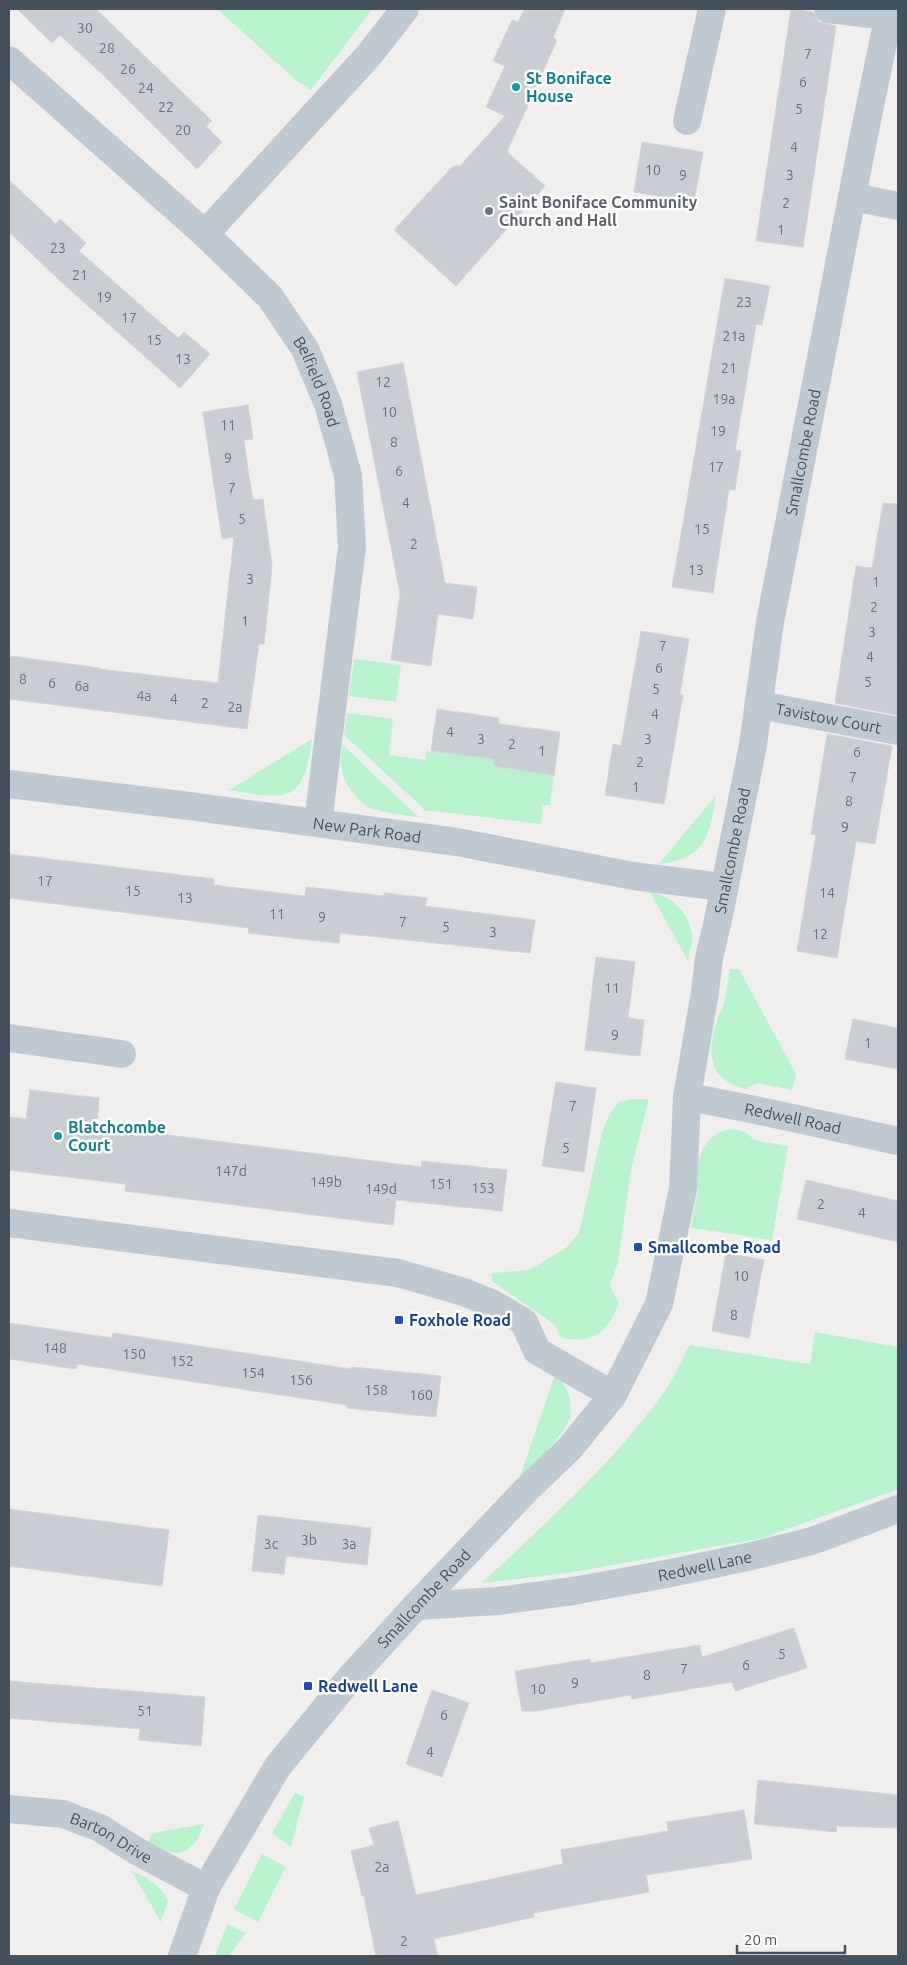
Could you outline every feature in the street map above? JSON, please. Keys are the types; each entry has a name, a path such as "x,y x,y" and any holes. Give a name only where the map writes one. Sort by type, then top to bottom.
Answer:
{"street":[{"path":"205,234 369,55 405,9"},
{"path":"688,121 712,9"},
{"path":"828,9 889,13"},
{"name":"Smallcombe Road","path":"182,1956 206,1888 278,1766 352,1677 416,1606 525,1491 570,1448 613,1395 659,1304 683,1189 687,1097 709,958 753,745 770,622 889,13"},
{"name":"Belfield Road","path":"9,60 205,234 270,297 305,349 328,404 348,475 352,547 318,823"},
{"path":"852,197 898,206"},
{"name":"Tavistow Court","path":"759,705 898,731"},
{"name":"New Park Road","path":"9,784 457,842 633,876 723,887"},
{"path":"9,1038 122,1054"},
{"name":"Redwell Road","path":"687,1097 763,1110 816,1124 898,1141"},
{"path":"9,1222 398,1273 464,1292 493,1304 524,1322 537,1351 613,1395"},
{"name":"Redwell Lane","path":"416,1606 498,1601 573,1591 675,1572 812,1541 898,1509"},
{"name":"Barton Drive","path":"9,1809 63,1814 100,1828 138,1852 206,1888"}],"green space":[{"path":"217,9 372,9 311,90 297,81"},
{"path":"354,659 401,665 396,702 349,696"},
{"path":"347,713 393,719 389,755 425,760 426,751 494,759 494,766 554,775 550,805 543,805 541,824 423,810 344,735"},
{"path":"312,739 303,776 297,787 289,793 265,795 229,790"},
{"path":"343,745 418,817 382,811 363,804 351,790 342,773"},
{"path":"716,795 707,834 696,851 686,857 659,864"},
{"path":"650,892 671,901 683,912 687,919 692,934 688,961"},
{"path":"730,969 739,969 796,1074 792,1090 757,1083 744,1089 732,1084 716,1070 711,1052 712,1041 714,1029 724,1003"},
{"path":"633,1099 649,1099 631,1170 618,1262 610,1285 619,1303 609,1322 598,1334 582,1339 561,1338 555,1325 492,1281 492,1273 529,1270 566,1248 579,1233 602,1132 610,1113 619,1102"},
{"path":"733,1129 746,1132 754,1140 788,1146 772,1240 691,1228 698,1188 694,1185 702,1151 705,1145 717,1134"},
{"path":"815,1332 898,1347 898,1489 763,1538 568,1573 482,1583 578,1492 623,1444 664,1392 690,1345 810,1364"},
{"path":"554,1377 563,1383 569,1396 571,1406 569,1420 560,1436 519,1480"},
{"path":"295,1793 304,1797 291,1847 272,1833"},
{"path":"204,1824 194,1844 186,1851 180,1853 168,1851 148,1842 152,1833"},
{"path":"262,1854 286,1867 258,1922 234,1909"},
{"path":"131,1870 152,1882 165,1895 168,1901 161,1922"},
{"path":"227,1924 246,1933 229,1956 215,1956"}],"building":[{"path":"17,9 96,9 212,121 206,126 222,142 197,169 60,35 52,43"},
{"path":"525,9 565,9 553,38 557,40 507,152 545,186 456,286 394,230 453,166 460,166 505,116 486,107 505,66 493,61 512,20 518,22"},
{"path":"791,9 813,12 819,22 836,26 803,247 756,241"},
{"path":"642,142 703,152 694,202 634,192"},
{"path":"9,180 56,224 60,219 86,243 79,251 178,338 184,332 210,354 180,388 57,278 9,232"},
{"path":"725,278 770,286 762,325 756,324 735,450 741,451 735,490 729,489 713,593 672,587"},
{"path":"403,363 445,583 477,587 473,619 438,614 431,666 391,660 400,594 357,372"},
{"path":"248,405 253,439 244,440 248,470 253,500 263,499 272,566 264,644 259,644 247,729 9,699 9,656 218,683 234,537 222,539 203,412"},
{"path":"883,503 898,504 897,715 835,703 856,566 872,568"},
{"path":"641,631 689,639 680,694 683,695 664,804 605,795 613,744 621,746"},
{"path":"437,709 499,718 499,724 560,732 554,775 494,766 494,759 431,751"},
{"path":"827,734 892,746 875,844 856,841 837,958 797,951 816,835 811,834"},
{"path":"9,854 214,879 213,885 305,896 306,887 384,896 384,893 427,898 425,906 535,920 530,953 340,933 339,943 300,939 248,933 249,928 9,898"},
{"path":"596,957 635,962 628,1018 644,1020 640,1056 585,1050"},
{"path":"853,1019 898,1028 898,1069 845,1059"},
{"path":"556,1082 596,1088 584,1172 542,1166"},
{"path":"30,1090 99,1098 97,1126 421,1167 422,1161 507,1170 502,1211 396,1200 393,1225 125,1191 126,1184 9,1170 9,1117 26,1119"},
{"path":"806,1180 898,1201 898,1242 797,1219"},
{"path":"726,1253 764,1260 749,1338 712,1331"},
{"path":"9,1323 112,1338 113,1333 351,1369 352,1367 441,1376 436,1417 347,1408 347,1405 77,1364 76,1369 9,1359"},
{"path":"9,1509 169,1530 162,1586 9,1566"},
{"path":"258,1515 371,1528 367,1565 286,1556 284,1574 252,1571"},
{"path":"794,1628 807,1668 735,1691 732,1682 632,1699 631,1695 535,1711 522,1711 515,1671 590,1659 591,1663 700,1645 702,1657"},
{"path":"9,1681 205,1697 201,1746 139,1740 140,1729 9,1718"},
{"path":"432,1690 469,1703 442,1777 406,1764"},
{"path":"758,1780 898,1795 898,1828 837,1826 836,1832 754,1824"},
{"path":"744,1810 752,1859 646,1875 649,1892 533,1913 534,1917 434,1939 438,1956 376,1956 364,1896 362,1896 351,1851 374,1845 369,1828 398,1821 416,1895 563,1864 561,1850 668,1831 667,1822"}],"place":[{"name":"St Boniface House","path":"516,87"},
{"name":"Saint Boniface Community Church and Hall","path":"489,211"},
{"name":"Blatchcombe Court","path":"58,1136"},
{"name":"Smallcombe Road","path":"638,1247"},
{"name":"Foxhole Road","path":"399,1320"},
{"name":"Redwell Lane","path":"308,1686"}]}
